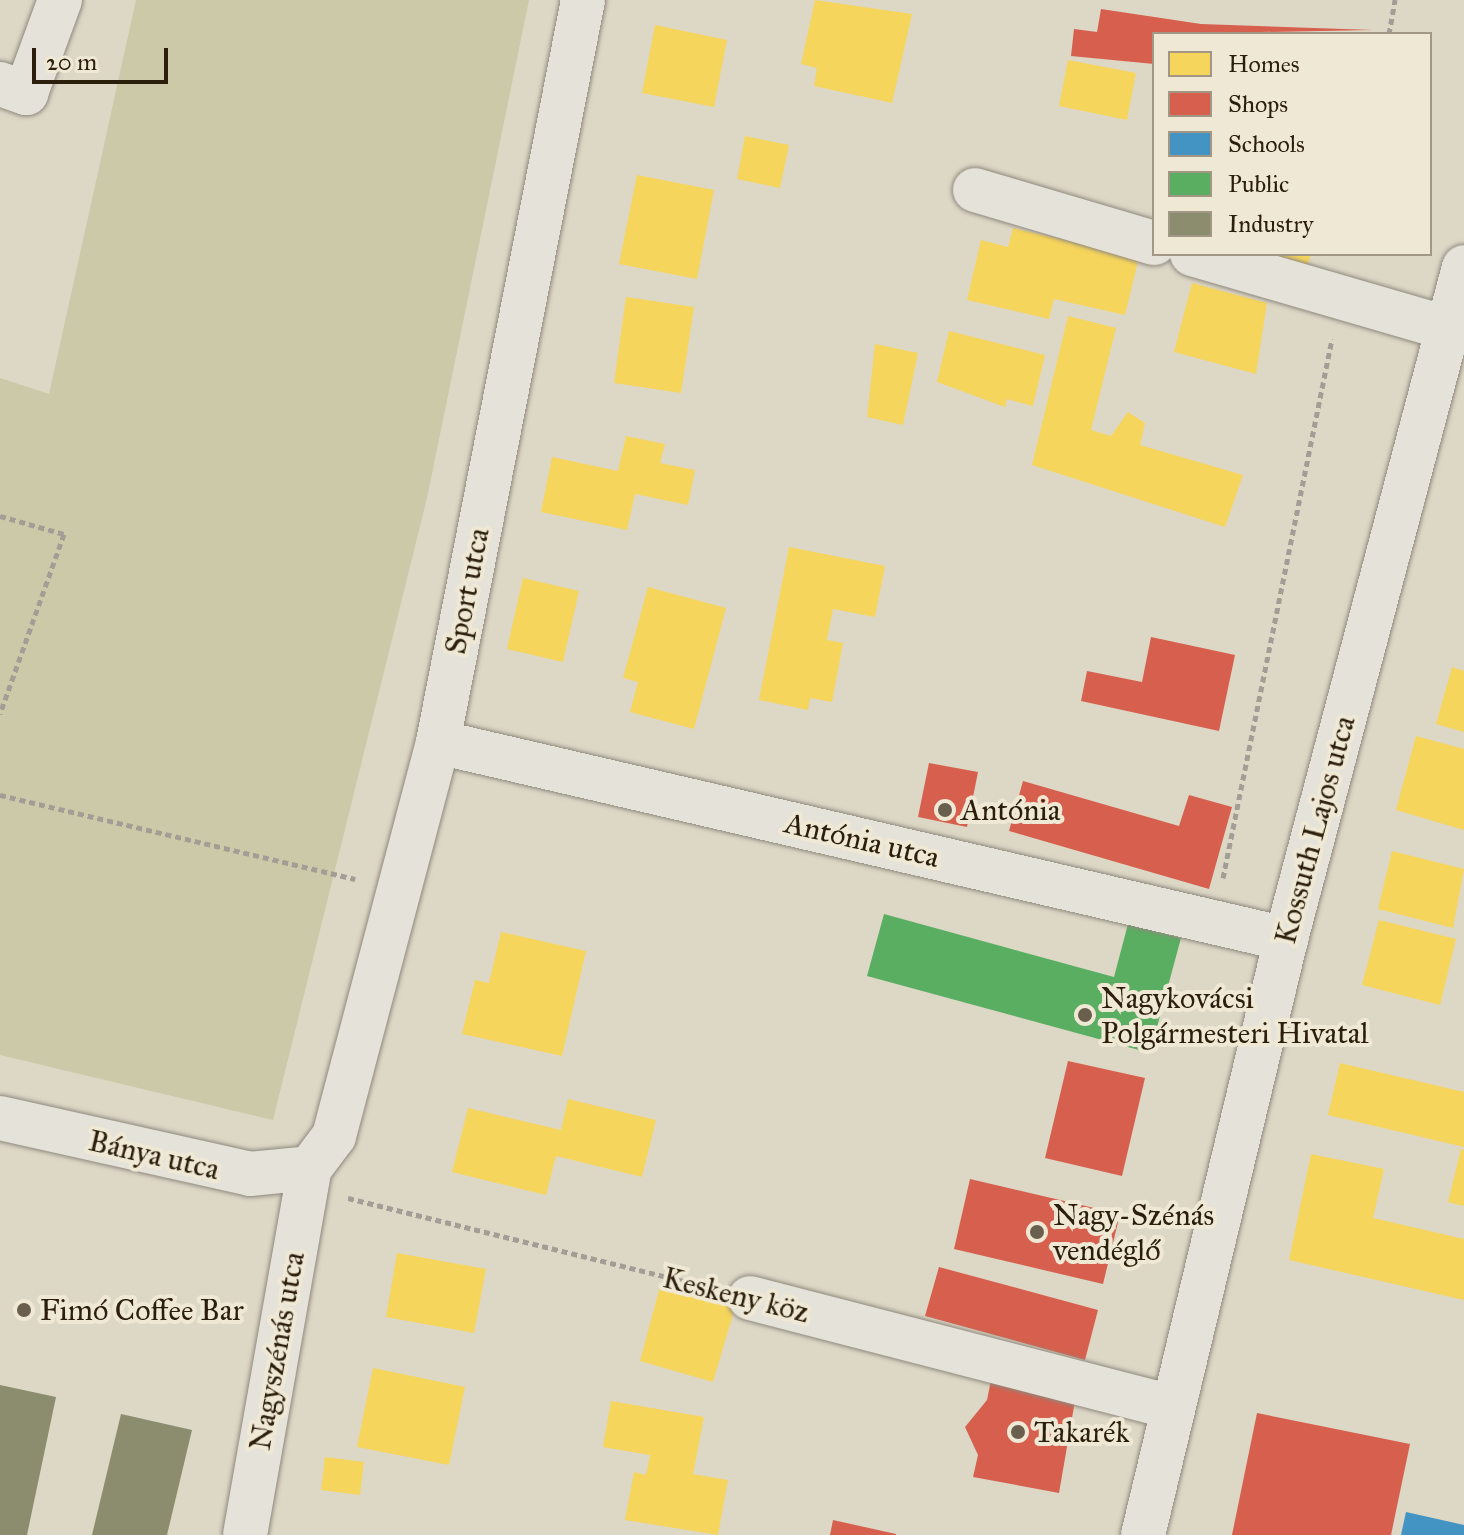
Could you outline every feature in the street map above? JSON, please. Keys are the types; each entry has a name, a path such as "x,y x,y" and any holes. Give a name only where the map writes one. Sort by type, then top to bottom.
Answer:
{"street":[{"path":"0,84 26,93 60,0"},
{"name":"Sport utca","path":"310,1168 334,1136 438,742 583,0"},
{"path":"975,190 1152,242"},
{"path":"1199,256 1447,328"},
{"name":"Kossuth Lajos utca","path":"1143,1535 1171,1407 1286,939 1464,267"},
{"name":"Antónia utca","path":"438,742 1286,939"},
{"name":"Bánya utca","path":"0,1118 224,1171 283,1175 310,1168"},
{"name":"Nagyszénás utca","path":"245,1535 310,1168"},
{"name":"Keskeny köz","path":"750,1298 1171,1407"}],"path":[{"path":"1389,32 1395,0"},
{"path":"1215,922 1340,297"},
{"path":"0,516 64,534 0,714"},
{"path":"0,795 399,890"},
{"name":"Keskeny köz","path":"310,1168 354,1201 750,1298"}],"shaded area":[{"path":"136,0 529,0 427,498 273,1120 0,1055 0,378 49,394"}],"building: Homes":[{"path":"815,0 912,14 892,103 814,86 817,68 801,64"},
{"path":"655,25 727,40 714,107 642,93"},
{"path":"1068,60 1136,73 1127,120 1059,106"},
{"path":"745,136 789,145 780,188 737,179"},
{"path":"637,175 714,190 697,279 619,264"},
{"path":"1013,228 1139,257 1125,315 1054,299 1049,319 967,300 981,240 1008,247"},
{"path":"1224,256 1310,256 1303,280"},
{"path":"1192,283 1267,303 1256,374 1174,352"},
{"path":"626,297 694,307 681,393 614,383"},
{"path":"1068,316 1116,328 1091,430 1111,436 1128,412 1145,423 1140,445 1243,475 1225,527 1032,465"},
{"path":"949,331 1045,355 1033,406 1007,399 1005,407 937,382"},
{"path":"875,344 918,353 903,425 867,417"},
{"path":"626,436 665,444 660,463 695,470 688,505 635,494 627,530 541,512 552,457 618,471"},
{"path":"789,547 885,566 875,617 833,609 827,640 843,643 832,702 810,698 808,710 759,700"},
{"path":"523,578 579,591 563,662 507,649"},
{"path":"648,587 726,608 694,729 630,712 638,682 623,678"},
{"path":"1452,667 1464,671 1464,732 1436,724"},
{"path":"1416,736 1464,749 1464,830 1396,810"},
{"path":"1392,851 1464,869 1453,928 1378,909"},
{"path":"1379,920 1456,939 1440,1005 1362,985"},
{"path":"501,932 586,951 562,1056 462,1034 475,980 489,983"},
{"path":"1340,1063 1464,1092 1464,1147 1328,1115"},
{"path":"568,1099 656,1120 642,1177 556,1156 546,1195 452,1172 468,1108 561,1130"},
{"path":"1461,1149 1464,1150 1464,1206 1448,1202"},
{"path":"1311,1154 1384,1169 1373,1218 1464,1239 1464,1300 1289,1260"},
{"path":"397,1253 486,1269 474,1333 386,1317"},
{"path":"661,1283 736,1304 713,1382 640,1361"},
{"path":"373,1368 465,1387 449,1465 357,1447"},
{"path":"611,1401 704,1417 693,1474 728,1480 718,1535 625,1520 634,1472 646,1475 650,1455 603,1447"},
{"path":"325,1457 364,1462 360,1495 321,1490"}],"building: Shops":[{"path":"1101,9 1201,24 1373,30 1152,32 1152,64 1071,56 1074,29 1097,32"},
{"path":"1151,637 1235,655 1219,731 1081,701 1087,671 1142,682"},
{"path":"929,763 978,772 967,827 918,817"},
{"path":"1023,781 1179,826 1189,795 1232,807 1209,889 1009,831"},
{"path":"1068,1061 1145,1078 1122,1176 1045,1158"},
{"name":"Nagy-Szénás vendéglő","path":"970,1179 1120,1214 1103,1284 954,1249"},
{"path":"939,1267 1098,1310 1085,1360 925,1316"},
{"name":"Takarék","path":"991,1380 1076,1395 1059,1493 973,1477 978,1455 965,1427 987,1400"},
{"path":"1257,1413 1410,1444 1391,1535 1232,1535"},
{"path":"833,1520 896,1534 896,1535 830,1535"}],"building: Schools":[{"path":"1406,1512 1464,1525 1464,1535 1401,1535"}],"building: Public":[{"name":"Nagykovácsi Polgármesteri Hivatal","path":"884,914 1114,977 1128,924 1181,938 1150,1053 867,976"}],"building: Industry":[{"path":"0,1385 56,1397 27,1535 0,1535"},
{"path":"121,1414 192,1430 167,1535 92,1535"}],"place":[{"name":"Antónia","path":"945,810"},
{"name":"Nagykovácsi Polgármesteri Hivatal","path":"1085,1015"},
{"name":"Nagy-Szénás vendéglő","path":"1037,1232"},
{"name":"Fimó Coffee Bar","path":"24,1310"},
{"name":"Takarék","path":"1018,1432"}]}
